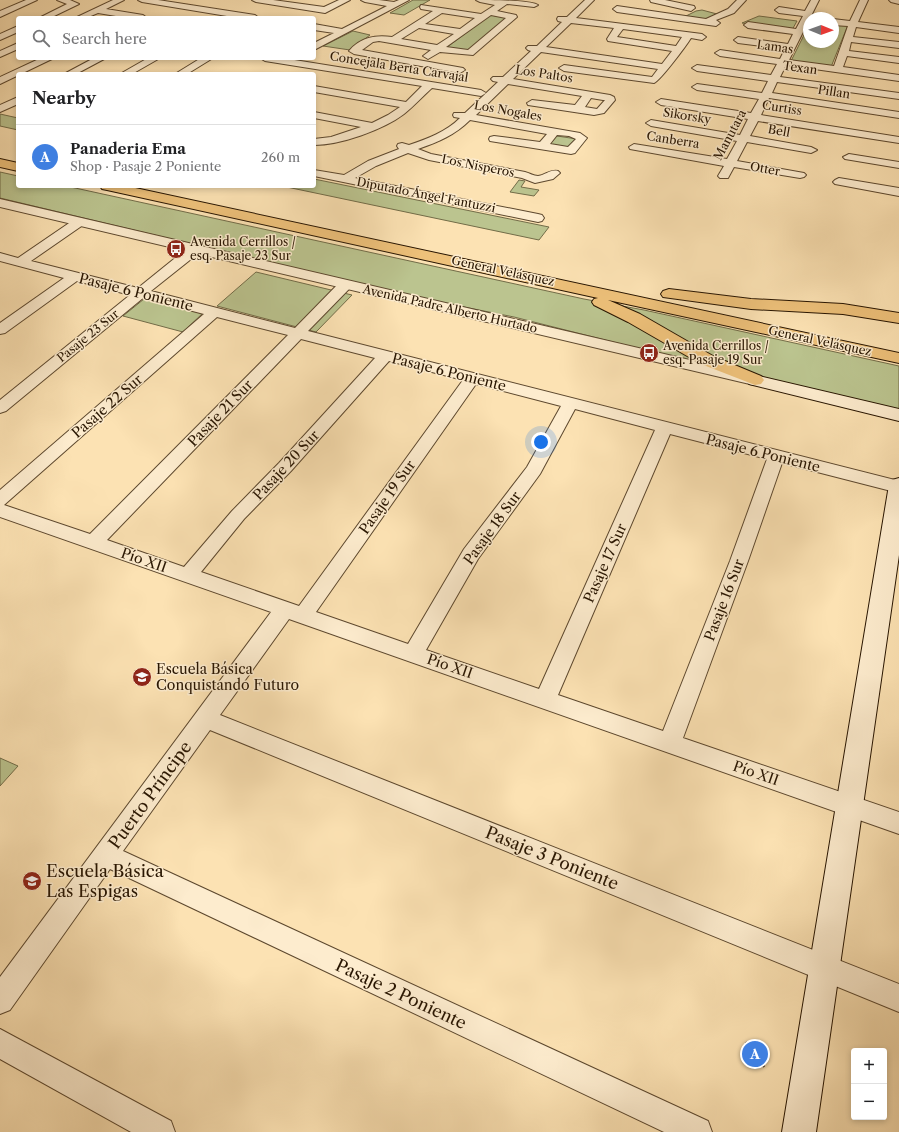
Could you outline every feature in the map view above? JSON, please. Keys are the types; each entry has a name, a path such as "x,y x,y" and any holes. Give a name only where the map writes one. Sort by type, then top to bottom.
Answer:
{"highway":[{"path":"0,151 16,155"},
{"path":"0,164 16,167"},
{"name":"General Velásquez","path":"116,188 898,353"},
{"name":"General Velásquez","path":"172,188 668,294 898,353"},
{"path":"528,276 621,311 706,360 755,380"},
{"path":"668,294 751,304 843,308 899,318"}],"street":[{"path":"0,14 33,0"},
{"path":"47,16 75,3 61,0"},
{"path":"83,16 120,0"},
{"path":"142,0 242,16"},
{"path":"256,0 325,10 330,10 346,0"},
{"path":"365,0 394,5"},
{"path":"316,45 405,0"},
{"path":"434,0 424,8 513,17 470,53 384,38 374,38 354,51 460,70"},
{"path":"480,0 505,1 534,5"},
{"path":"463,116 585,0"},
{"path":"635,11 635,8 649,0"},
{"path":"654,0 697,9 681,18"},
{"path":"617,9 712,22 732,10 739,0"},
{"name":"Manutara","path":"809,12 813,0"},
{"path":"838,69 848,39 864,0"},
{"path":"894,0 899,1"},
{"path":"397,80 438,48 505,1"},
{"path":"96,10 130,16"},
{"path":"394,40 440,10"},
{"path":"779,10 803,16"},
{"path":"710,12 724,15"},
{"path":"565,19 702,37"},
{"path":"839,23 899,30"},
{"path":"417,25 461,32"},
{"name":"Manutara","path":"724,176 803,25"},
{"path":"748,26 799,32"},
{"path":"316,27 342,32"},
{"path":"620,27 606,38 678,49"},
{"path":"0,36 16,30"},
{"path":"630,42 640,30"},
{"path":"564,68 650,80 656,79 687,36"},
{"path":"848,39 899,45"},
{"path":"738,40 791,47"},
{"path":"0,54 16,47"},
{"path":"535,48 666,67"},
{"name":"Lamas","path":"720,53 899,78"},
{"path":"843,53 899,60"},
{"path":"577,70 589,56"},
{"path":"19,72 45,60"},
{"path":"73,72 98,60"},
{"path":"129,72 151,60"},
{"path":"184,72 204,60"},
{"path":"275,70 291,60"},
{"name":"Concejala Berta Carvajal","path":"291,60 397,80 481,93"},
{"path":"602,74 613,60"},
{"name":"Texan","path":"697,68 899,96"},
{"path":"0,81 16,73"},
{"path":"340,178 404,147 449,132 457,127 463,116 481,93 500,80"},
{"name":"Los Paltos","path":"500,80 588,94 614,95 599,116 579,110 532,103"},
{"path":"318,143 372,126 392,117 408,105 429,85"},
{"name":"Pillan","path":"697,87 899,115"},
{"path":"316,89 408,105"},
{"name":"Los Paltos","path":"579,110 578,108 588,94"},
{"path":"0,109 16,101"},
{"name":"Curtiss","path":"661,102 899,140"},
{"path":"0,109 16,113"},
{"path":"316,115 372,126"},
{"name":"Los Nogales","path":"463,116 554,132 584,133 582,138 570,151 564,161"},
{"name":"Sikorsky","path":"651,123 743,138"},
{"name":"Los Nogales","path":"543,146 554,132"},
{"name":"Bell","path":"743,138 811,150"},
{"path":"494,139 570,151"},
{"name":"Los Nisperos","path":"404,147 429,156 525,175 535,180 549,177 554,173"},
{"name":"Canberra","path":"634,147 730,163"},
{"path":"849,157 899,165"},
{"name":"Otter","path":"730,163 800,175"},
{"name":"Diputado Ángel Fantuzzi","path":"316,173 538,218"},
{"path":"839,182 899,192"},
{"name":"Avenida Padre Alberto Hurtado","path":"0,203 899,415"},
{"path":"20,262 79,222"},
{"name":"Pasaje 23 Sur","path":"0,408 195,249"},
{"name":"Pasaje 6 Poniente","path":"0,257 776,456 899,486"},
{"path":"0,330 75,276"},
{"name":"Pasaje 21 Sur","path":"94,542 346,284"},
{"name":"Pasaje 22 Sur","path":"0,500 214,312"},
{"name":"Pasaje 20 Sur","path":"188,575 238,516 385,356"},
{"name":"Pasaje 19 Sur","path":"294,612 472,378"},
{"name":"Pasaje 18 Sur","path":"413,654 471,554 530,476 571,403"},
{"name":"Pasaje 17 Sur","path":"545,700 665,427"},
{"name":"Pasaje 16 Sur","path":"670,743 739,561 776,456"},
{"path":"799,1132 899,486"},
{"name":"Pío XII","path":"0,510 899,823"},
{"name":"Puerto Príncipe","path":"0,1000 205,718 294,612"},
{"name":"Pasaje 3 Poniente","path":"205,718 899,998"},
{"name":"Pasaje 2 Poniente","path":"106,855 697,1132"},
{"path":"0,1043 160,1132"}],"green space":[{"path":"413,0 430,0 404,15 390,13"},
{"path":"702,10 717,14 708,20 686,16 696,11"},
{"path":"490,15 510,18 468,52 446,48"},
{"path":"759,16 797,21 792,30 742,23"},
{"path":"839,24 848,25 839,47"},
{"path":"353,31 370,35 350,50 323,46"},
{"path":"803,37 803,48 839,48 831,67 791,61"},
{"path":"0,114 16,118 16,130 0,126"},
{"path":"557,136 577,139 569,150 548,146"},
{"path":"0,172 16,176 16,188 75,188 899,366 899,411 716,368 514,317 409,296 0,198"},
{"path":"316,179 549,227 539,240 292,188 316,188"},
{"path":"519,180 525,181 521,187 539,190 534,196 510,192"},
{"path":"256,272 352,295 316,332 217,306"},
{"path":"144,299 203,313 183,332 123,316"},
{"path":"0,758 18,766 0,786"}],"building":[{"path":"746,1042 766,1050 764,1067 743,1058"}],"place":[{"name":"Avenida Cerrillos / esq. Pasaje 23 Sur","path":"176,249"},
{"name":"Avenida Cerrillos / esq. Pasaje 19 Sur","path":"649,353"},
{"name":"Escuela Básica Conquistando Futuro","path":"142,677"},
{"name":"Escuela Básica Las Espigas","path":"32,881"},
{"name":"Panaderia Ema","path":"755,1054"}]}
